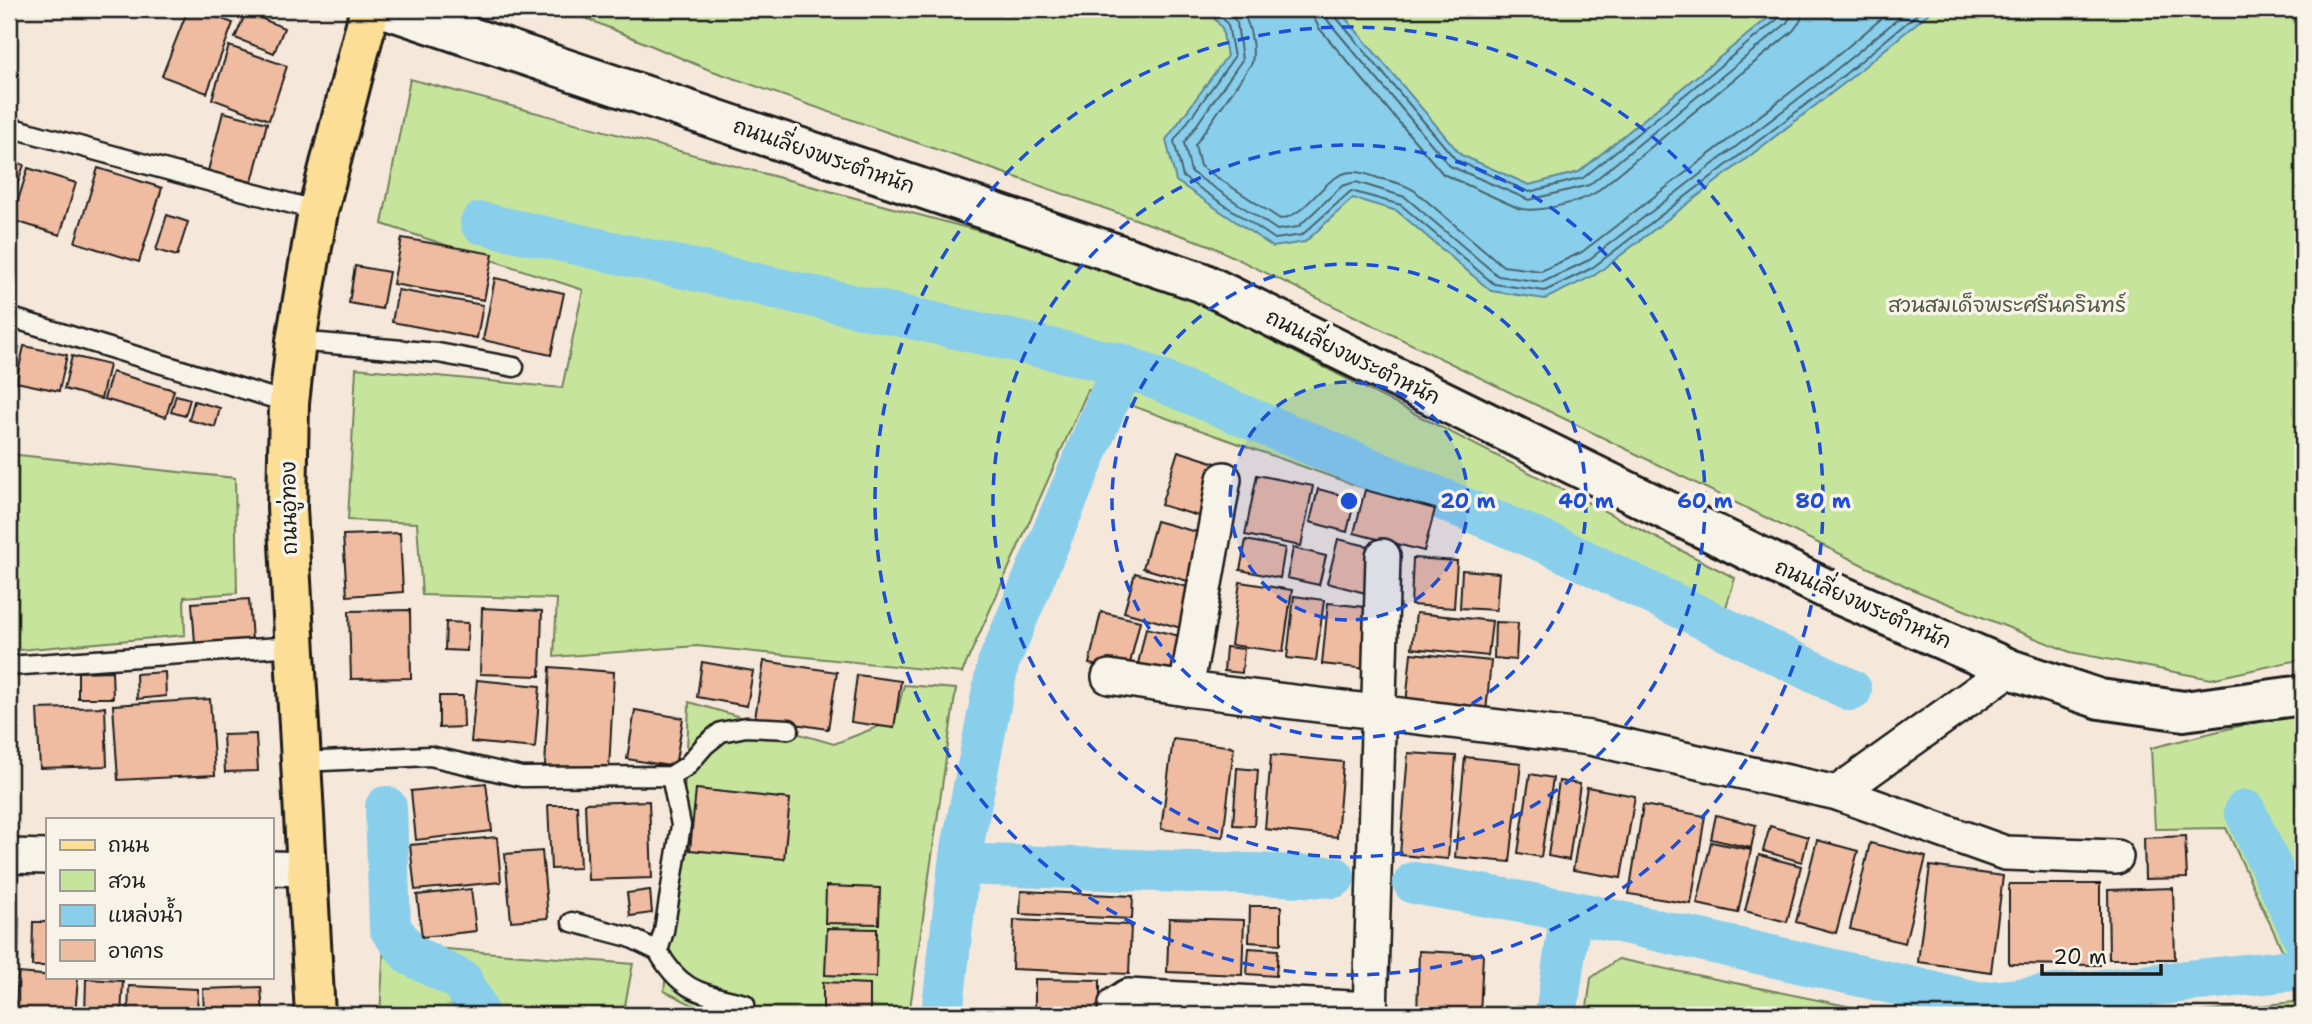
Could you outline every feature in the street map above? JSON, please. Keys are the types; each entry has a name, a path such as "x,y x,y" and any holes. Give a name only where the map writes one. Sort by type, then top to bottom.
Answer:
{"main road":[{"name":"ถนนอู่ทอง","path":"315,1015 289,869 301,761 287,508 289,403 317,211 370,9"}],"street":[{"name":"ถนนเลี่ยงพระตำหนัก","path":"387,9 1201,282 1835,593 2010,669 2100,699 2184,711 2303,695"},
{"path":"1186,689 1224,479"},
{"path":"1115,1015 1115,1004 1128,996 1370,1012 1384,556"},
{"path":"1838,793 2010,669"},
{"path":"1109,677 1186,689 1590,738 1838,793 2005,853 2116,856"},
{"path":"9,856 46,857"}],"lane":[{"path":"9,127 317,211"},
{"path":"9,317 289,403"},
{"path":"296,341 438,353 514,367"},
{"path":"9,666 295,646"},
{"path":"301,761 429,755 523,776 670,776 687,766 721,732 746,727 789,729"},
{"path":"658,951 664,931 681,825 670,776"},
{"path":"572,922 629,937 658,951 668,969 692,990 745,1004"}],"green space":[{"name":"สวนสมเด็จพระศรีนครินทร์","path":"564,9 2303,9 2303,659 2211,679 2070,652 1914,590 1209,245 707,69"},
{"path":"410,79 1144,275 1735,578 1715,643 1534,549 1088,390 962,673 697,646 554,657 557,599 422,595 417,523 348,520 356,368 562,388 583,290 382,224"},
{"path":"9,454 235,478 237,593 184,597 185,635 9,651"},
{"path":"904,685 956,689 909,1015 713,1015 664,991 680,847 689,702 834,744 895,720"},
{"path":"2303,710 2303,995 2226,828 2155,829 2151,748"},
{"path":"384,944 633,964 623,1015 380,1015"},
{"path":"1618,959 1891,1015 1586,1015 1591,978"},
{"path":"2303,1001 2303,1015 2174,1015"}],"water":[{"path":"1207,9 1338,9 1461,155 1529,185 1579,172 1779,9 1931,9 1842,85 1595,275 1545,299 1491,291 1397,211 1353,198 1305,242 1273,247 1176,181 1166,140 1227,56 1222,28"}],"building":[{"path":"188,9 233,23 207,93 162,76"},
{"path":"246,12 284,28 274,53 235,38"},
{"path":"229,46 287,66 269,120 212,99"},
{"path":"223,112 267,123 252,182 208,171"},
{"path":"9,160 24,165 9,208"},
{"path":"28,168 76,183 60,235 12,220"},
{"path":"98,168 162,188 139,262 75,242"},
{"path":"167,215 188,222 177,256 156,250"},
{"path":"402,238 493,254 484,300 393,284"},
{"path":"355,266 389,272 382,309 349,303"},
{"path":"495,278 564,293 551,355 483,340"},
{"path":"398,290 483,305 477,338 392,322"},
{"path":"9,345 19,347 12,381 9,381"},
{"path":"24,346 67,355 59,391 16,382"},
{"path":"72,356 109,365 101,399 64,389"},
{"path":"112,372 174,390 166,417 104,399"},
{"path":"176,395 190,399 185,416 171,412"},
{"path":"194,401 220,408 215,427 189,420"},
{"path":"1178,451 1225,466 1209,519 1161,505"},
{"path":"1257,475 1313,486 1301,546 1245,535"},
{"path":"1318,489 1355,499 1347,532 1310,522"},
{"path":"1365,490 1435,509 1424,551 1354,533"},
{"path":"1156,521 1204,534 1191,582 1143,568"},
{"path":"400,533 403,592 347,596 343,535"},
{"path":"1338,539 1384,550 1373,595 1327,583"},
{"path":"1246,540 1285,548 1280,578 1240,570"},
{"path":"1293,548 1326,556 1319,585 1287,578"},
{"path":"1413,558 1457,561 1454,608 1411,605"},
{"path":"1462,570 1499,573 1496,610 1460,608"},
{"path":"1135,573 1191,588 1181,628 1124,612"},
{"path":"1240,582 1292,590 1283,652 1231,645"},
{"path":"1294,596 1324,600 1316,661 1287,658"},
{"path":"249,599 252,640 195,643 192,603"},
{"path":"1328,603 1374,608 1367,669 1322,664"},
{"path":"482,608 542,611 540,676 480,674"},
{"path":"410,610 411,678 351,679 349,611"},
{"path":"1101,612 1140,621 1128,672 1089,664"},
{"path":"1416,613 1492,621 1488,656 1412,648"},
{"path":"446,622 468,623 467,651 445,650"},
{"path":"1495,622 1518,623 1516,660 1494,658"},
{"path":"1146,628 1184,637 1176,673 1138,664"},
{"path":"1226,647 1244,649 1242,673 1224,671"},
{"path":"1411,653 1491,661 1486,712 1406,704"},
{"path":"764,661 837,672 828,729 755,718"},
{"path":"702,662 753,671 747,706 697,697"},
{"path":"550,667 614,672 609,770 545,767"},
{"path":"112,671 113,698 78,698 78,672"},
{"path":"165,672 166,696 137,699 136,674"},
{"path":"857,675 901,681 894,728 851,722"},
{"path":"477,680 540,686 535,748 471,742"},
{"path":"439,696 463,696 464,727 439,728"},
{"path":"210,699 215,775 118,780 113,705"},
{"path":"105,707 107,766 40,768 37,709"},
{"path":"635,710 683,718 675,767 627,759"},
{"path":"256,734 258,771 225,772 223,735"},
{"path":"1173,739 1234,747 1223,837 1161,829"},
{"path":"1408,753 1456,756 1448,859 1400,855"},
{"path":"1271,755 1343,762 1337,837 1265,829"},
{"path":"1465,757 1521,763 1510,862 1455,857"},
{"path":"1237,768 1258,770 1254,826 1233,825"},
{"path":"1530,774 1553,778 1541,857 1518,853"},
{"path":"1559,781 1580,784 1569,860 1548,856"},
{"path":"486,783 492,831 416,840 411,791"},
{"path":"1587,787 1635,796 1621,878 1573,870"},
{"path":"696,789 790,799 784,859 690,850"},
{"path":"649,801 652,878 588,880 585,803"},
{"path":"548,805 577,805 580,868 551,869"},
{"path":"1643,805 1705,816 1691,904 1629,894"},
{"path":"1716,815 1756,825 1751,848 1711,839"},
{"path":"1770,826 1808,837 1802,862 1763,851"},
{"path":"2185,836 2187,878 2145,879 2144,838"},
{"path":"497,837 501,882 415,890 410,845"},
{"path":"1817,840 1858,851 1836,933 1796,922"},
{"path":"1711,842 1751,850 1738,913 1697,904"},
{"path":"1870,843 1926,857 1905,943 1850,929"},
{"path":"542,851 548,918 511,921 505,854"},
{"path":"1759,855 1801,866 1787,922 1745,911"},
{"path":"1930,866 2003,876 1991,972 1918,962"},
{"path":"9,871 18,871 16,916 9,915"},
{"path":"2009,884 2100,884 2100,965 2009,964"},
{"path":"826,886 880,888 879,924 825,923"},
{"path":"2173,888 2175,959 2109,959 2108,890"},
{"path":"471,889 476,931 422,937 417,895"},
{"path":"650,890 652,913 630,916 627,893"},
{"path":"1021,891 1133,896 1132,919 1020,914"},
{"path":"1250,906 1281,906 1281,944 1249,942"},
{"path":"9,917 19,917 18,959 9,959"},
{"path":"1169,918 1244,920 1242,975 1167,972"},
{"path":"1014,920 1131,925 1129,974 1012,969"},
{"path":"33,922 46,922 46,966 32,966"},
{"path":"827,928 877,929 876,977 825,975"},
{"path":"1249,948 1278,950 1276,976 1247,974"},
{"path":"1419,951 1483,954 1480,1015 1417,1015"},
{"path":"18,973 46,975 46,978 78,978 75,1015 15,1015"},
{"path":"86,979 123,981 121,1015 85,1015"},
{"path":"1035,979 1100,980 1100,1015 1035,1015"},
{"path":"823,982 870,984 870,1015 823,1015"},
{"path":"129,986 198,989 197,1015 128,1015"},
{"path":"261,987 263,1015 204,1015 203,989"}],"waterway":[{"path":"481,223 1123,365 1556,547 1851,690"},
{"path":"942,1015 959,864 998,664 1123,365"},
{"path":"386,807 390,928 411,955 462,981 478,1015"},
{"path":"2245,811 2303,936"},
{"path":"959,864 1334,877"},
{"path":"1414,883 1571,911 1981,1003 2303,969"},
{"path":"1556,1015 1571,911"}]}
